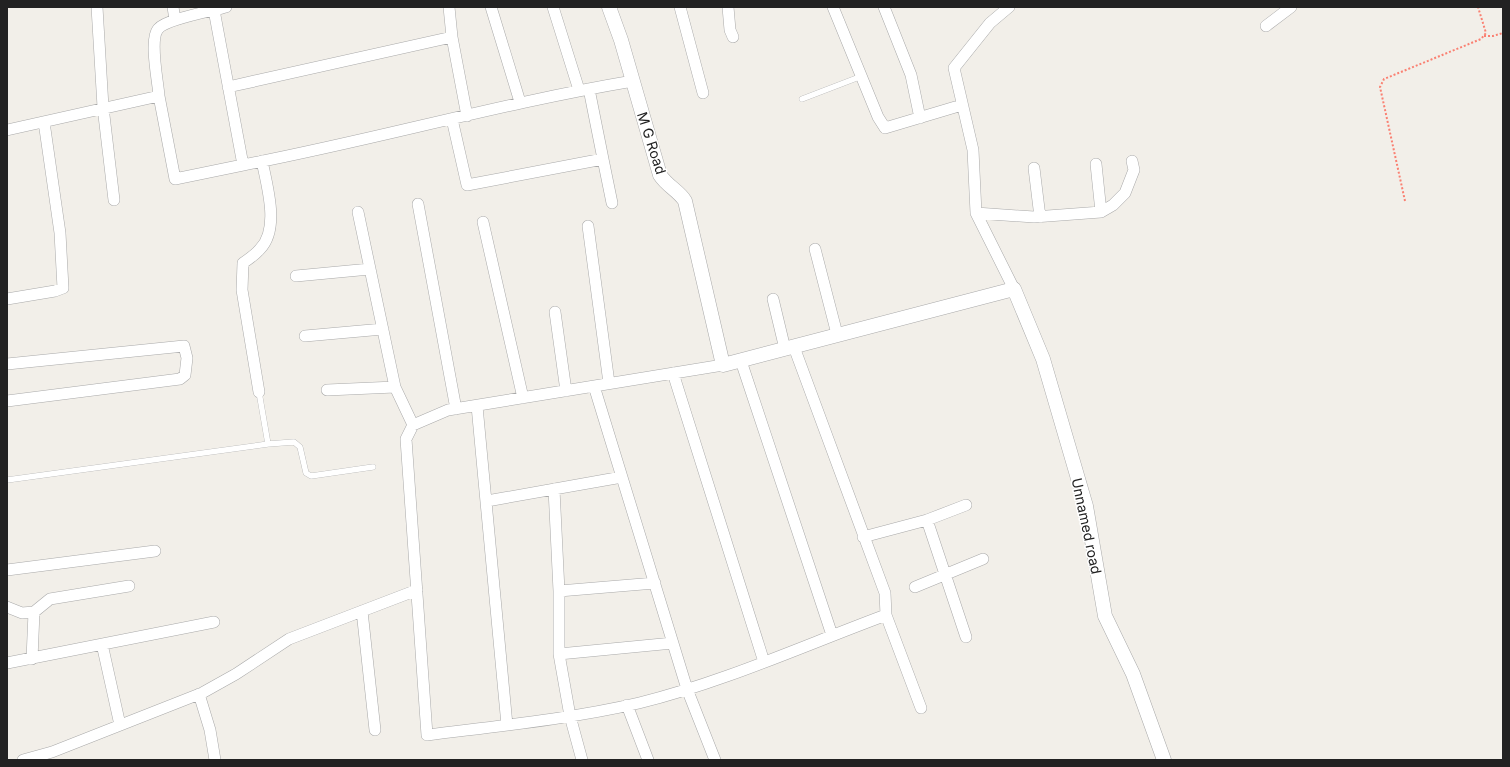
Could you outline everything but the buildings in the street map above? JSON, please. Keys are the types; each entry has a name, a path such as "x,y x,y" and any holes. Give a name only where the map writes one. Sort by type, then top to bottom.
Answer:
{"street":[{"path":"97,7 104,108 114,200"},
{"path":"173,7 175,20"},
{"path":"226,7 168,22 158,29 154,41 159,96 175,179 452,120 520,102 633,81"},
{"path":"449,7 452,37 467,116"},
{"path":"491,7 520,102"},
{"path":"553,7 584,90 603,160 612,203"},
{"name":"M G Road","path":"609,7 633,81 660,175 665,182 681,194 685,201 723,365"},
{"path":"680,7 703,93"},
{"path":"728,7 730,30 734,37"},
{"path":"833,7 878,117 885,128 962,105"},
{"path":"884,7 911,75 920,118"},
{"path":"886,615 764,662 687,689 627,705 570,716 427,735 406,439 413,425 456,409 723,365 1014,289 976,213 972,150 954,68 990,23 1009,7"},
{"path":"1266,26 1291,7"},
{"path":"214,10 243,165"},
{"path":"228,86 452,37"},
{"path":"7,130 159,96"},
{"path":"452,120 467,185 559,166 603,160"},
{"path":"7,299 55,292 63,288 60,233 44,122"},
{"path":"259,392 242,290 243,263 261,249 269,236 271,205 262,161"},
{"path":"976,213 1040,217 1101,212 1113,205 1125,193 1134,170 1132,162"},
{"path":"1096,164 1101,212"},
{"path":"1034,168 1040,217"},
{"path":"418,204 456,409"},
{"path":"358,212 396,387 413,425"},
{"path":"483,222 522,398"},
{"path":"588,226 609,383"},
{"path":"815,249 837,334"},
{"path":"296,276 370,269"},
{"name":"Unnamed road","path":"1014,289 1043,359 1086,506 1105,616 1133,674 1164,760"},
{"path":"773,299 789,348 885,593 886,615 921,708"},
{"path":"555,312 566,391"},
{"path":"305,336 383,329"},
{"path":"7,364 184,346 187,358 185,375 180,379 7,401"},
{"path":"741,361 832,635"},
{"path":"673,373 734,571 764,662"},
{"path":"594,386 687,689 715,760"},
{"path":"327,390 396,387"},
{"path":"477,406 507,725"},
{"path":"487,500 622,477"},
{"path":"554,488 559,591 559,654 570,716 582,760"},
{"path":"863,537 926,520 966,505"},
{"path":"926,520 966,637"},
{"path":"7,570 155,551"},
{"path":"915,587 983,559"},
{"path":"559,591 655,583"},
{"path":"7,607 22,613 34,612 50,599 129,586"},
{"path":"23,760 52,752 199,694 236,674 289,639 417,590"},
{"path":"362,611 375,730"},
{"path":"32,658 34,612"},
{"path":"7,664 214,622"},
{"path":"559,654 673,643"},
{"path":"102,644 120,725"},
{"path":"199,694 210,730 216,760"},
{"path":"627,705 648,760"}],"lane":[{"path":"802,99 862,76"},
{"path":"259,392 268,444"},
{"path":"7,480 268,444 294,442 300,447 306,473 311,476 374,467"}],"path":[{"path":"1478,7 1486,33 1484,36"},
{"path":"1405,201 1380,87 1382,82 1384,79 1484,36 1493,36 1503,33"}]}
